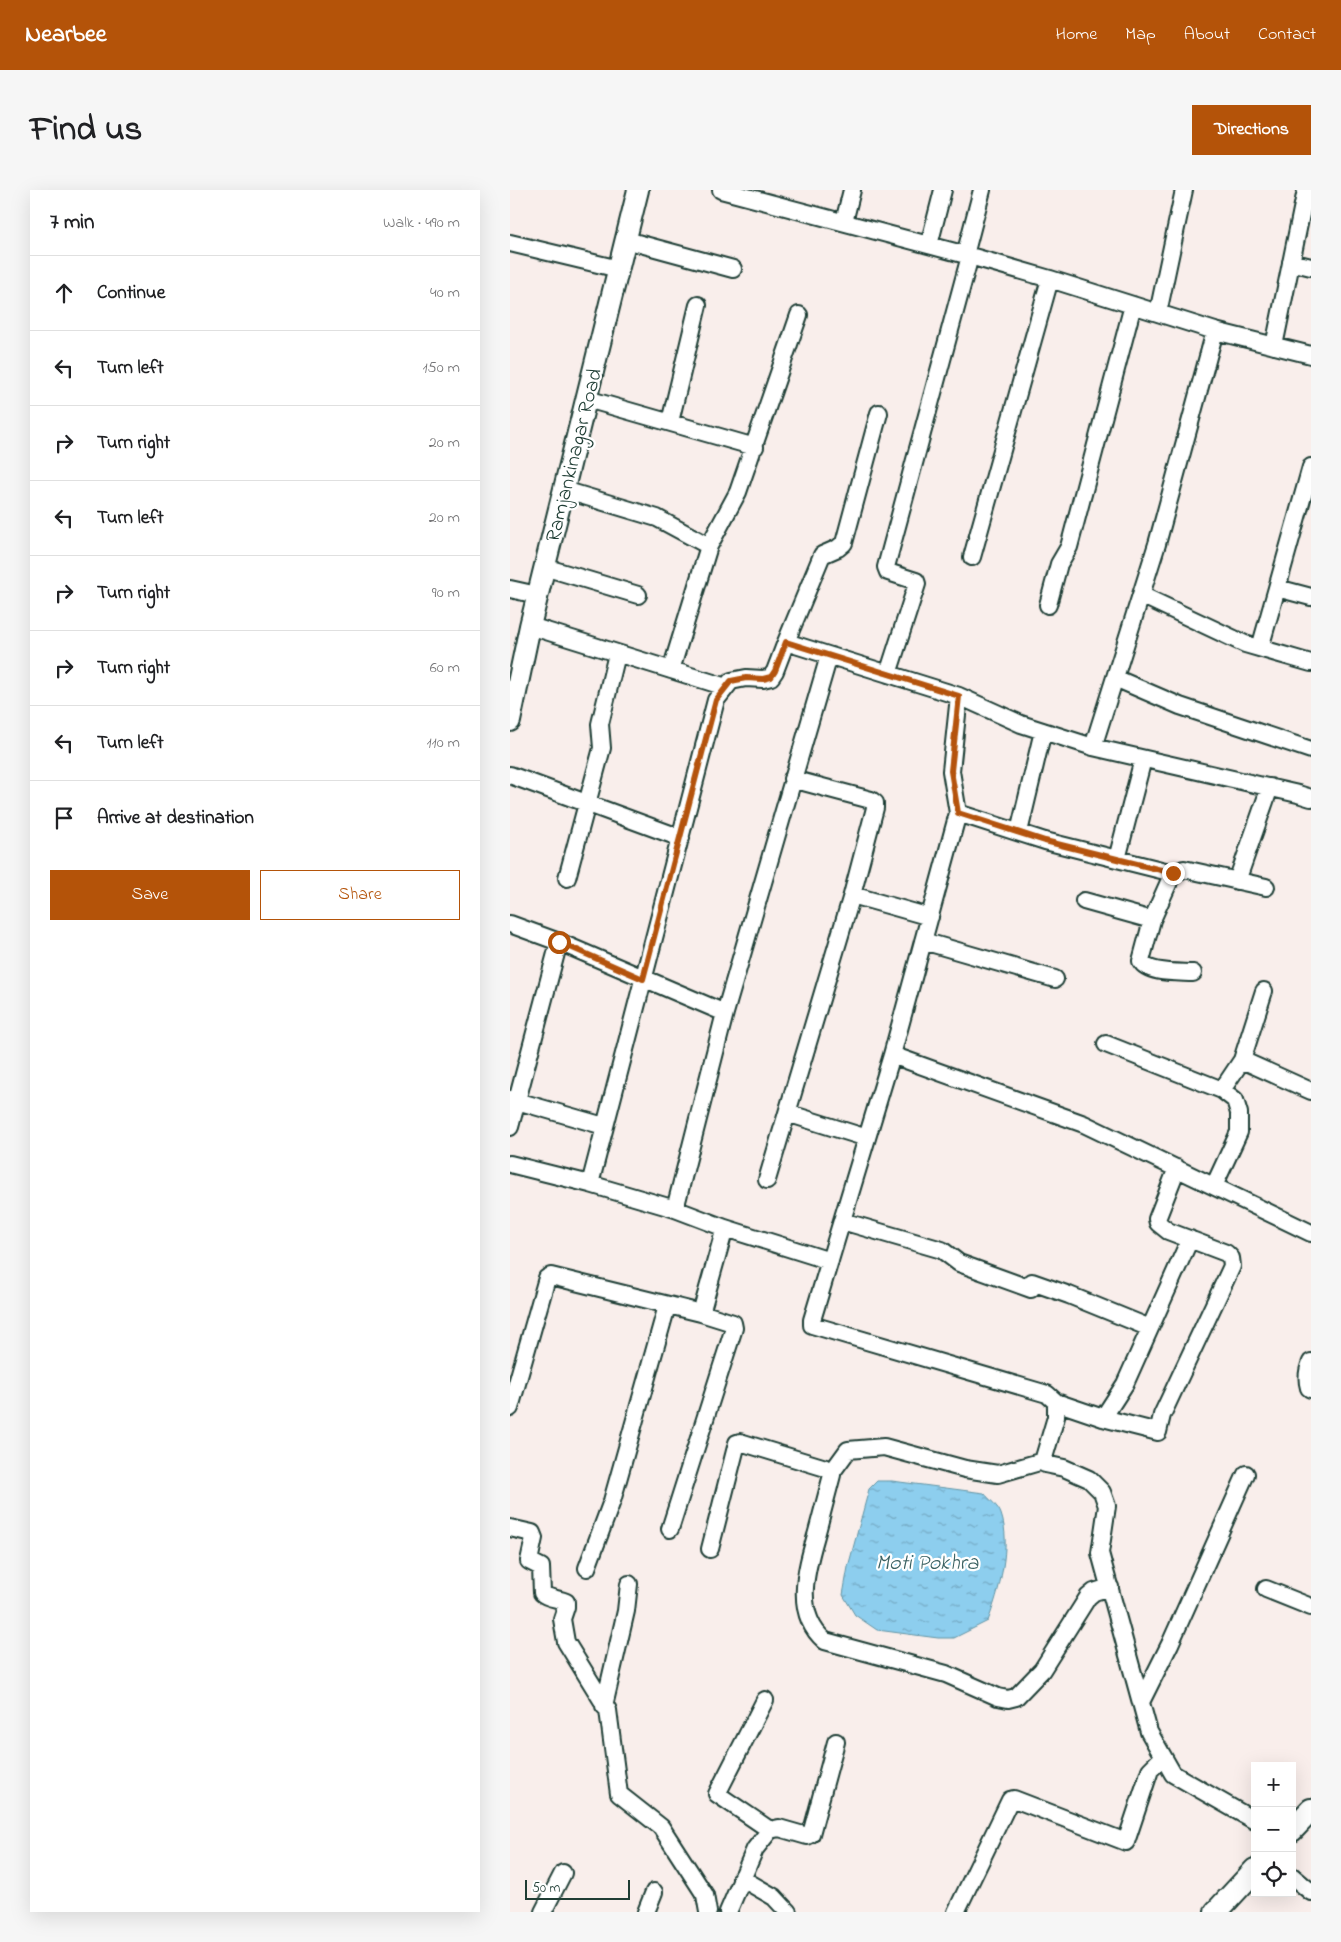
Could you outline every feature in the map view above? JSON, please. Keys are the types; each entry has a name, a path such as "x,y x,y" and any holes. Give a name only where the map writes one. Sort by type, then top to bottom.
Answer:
{"main road":[{"path":"1296,1826 1311,1810"},
{"path":"1216,1912 1251,1874"}],"street":[{"name":"Ramjankinagar Road","path":"510,721 544,567 638,190"},
{"path":"844,222 852,190"},
{"path":"929,245 943,190"},
{"path":"888,674 917,584 916,581 888,572 886,567 968,256 982,190"},
{"path":"1158,313 1184,190"},
{"path":"1274,346 1306,190"},
{"path":"731,191 1050,279 1215,331 1311,355"},
{"path":"626,240 733,269"},
{"path":"510,243 619,269"},
{"path":"1291,262 1311,267"},
{"path":"972,557 1050,279"},
{"path":"670,422 698,305"},
{"path":"1048,605 1059,564 1069,547 1133,305"},
{"path":"671,670 709,546 738,492 799,315"},
{"path":"1093,747 1157,544 1215,331"},
{"path":"587,399 755,447"},
{"path":"590,1184 716,700 731,681 746,678 763,679 771,677 775,671 822,555 844,544 879,413"},
{"path":"1260,648 1311,467"},
{"path":"564,490 657,518 709,546"},
{"path":"544,567 638,595"},
{"path":"1277,588 1311,597"},
{"path":"510,590 538,595"},
{"path":"1141,595 1246,644 1311,663"},
{"path":"530,626 726,687"},
{"path":"786,642 959,696 1021,724 1093,747 1311,798"},
{"path":"568,878 602,748 600,724 617,654"},
{"path":"675,1210 725,1013 829,656"},
{"path":"1115,678 1180,706 1311,750"},
{"path":"959,696 951,771 958,813 892,1055 812,1325 1047,1394 1056,1402 1104,1418 1158,1432 1162,1415 1232,1266 1231,1258 1226,1253 1168,1231 1156,1221 1177,1168"},
{"path":"1019,832 1043,731"},
{"path":"1117,859 1142,759"},
{"path":"510,775 681,838"},
{"path":"767,1180 852,895 875,808 871,800 792,779"},
{"path":"1238,881 1270,787"},
{"path":"958,813 1019,832 1173,873 1184,869 1266,887"},
{"path":"1173,873 1152,920 1141,961 1144,966 1151,969 1192,973"},
{"path":"852,895 930,917"},
{"path":"1084,901 1152,920"},
{"path":"510,924 559,942 725,1013"},
{"path":"923,941 1055,979"},
{"path":"510,1126 514,1100 559,942"},
{"path":"1222,1090 1242,1060 1264,991"},
{"path":"1106,1044 1222,1090 1235,1100 1239,1113 1239,1132 1214,1186"},
{"path":"892,1055 1084,1124 1311,1233"},
{"path":"1242,1060 1311,1091"},
{"path":"514,1100 604,1126"},
{"path":"787,1113 867,1138"},
{"path":"510,1164 590,1184 830,1261"},
{"path":"842,1221 942,1250 959,1263 1069,1295 1150,1328"},
{"path":"701,1313 725,1228"},
{"path":"1104,1418 1125,1384 1190,1239"},
{"path":"510,1408 547,1278 551,1276 701,1313 733,1323 734,1328 670,1529"},
{"path":"588,1568 612,1501 667,1306"},
{"path":"1311,1362 1307,1370 1307,1379 1311,1389"},
{"path":"1043,1461 1056,1417 1056,1402"},
{"path":"710,1549 737,1444 740,1442 829,1468 832,1472"},
{"path":"1043,1461 998,1474 965,1470 884,1447 848,1450 832,1472 805,1574 804,1592 807,1613 813,1626 825,1641 946,1674 998,1697 1008,1699 1016,1697 1042,1670 1088,1597 1094,1592 1110,1587"},
{"path":"1043,1461 1045,1464 1064,1468 1089,1479 1102,1492 1107,1506 1100,1552 1149,1732 1163,1757 1173,1774 1251,1820"},
{"path":"1141,1702 1170,1644 1246,1474"},
{"path":"510,1528 532,1533 534,1538 529,1561 541,1568 542,1593 546,1597 561,1599 566,1602 562,1618 566,1642 608,1710 619,1794 661,1827 705,1895 708,1912"},
{"path":"604,1706 626,1611 629,1584"},
{"path":"1266,1589 1311,1607"},
{"path":"765,1700 717,1794 770,1830"},
{"path":"728,1912 741,1878 756,1849 770,1830 779,1828 807,1836 811,1834 836,1742"},
{"path":"956,1912 1010,1800 1014,1799 1126,1842 1150,1770 1163,1757"},
{"path":"543,1912 563,1873"},
{"path":"741,1878 774,1897 788,1912"},
{"path":"1296,1879 1311,1892"},
{"path":"646,1912 654,1892"}],"water":[{"name":"Moti Pokhra","path":"877,1481 892,1481 984,1493 1000,1511 1004,1526 1005,1554 1000,1583 988,1621 954,1638 938,1638 877,1630 855,1615 843,1595 848,1567 869,1489"}],"route":[{"path":"559,942 643,979 716,700 731,681 771,677 786,642 959,696 951,760 952,786 958,813 1045,841 1173,873"}]}
